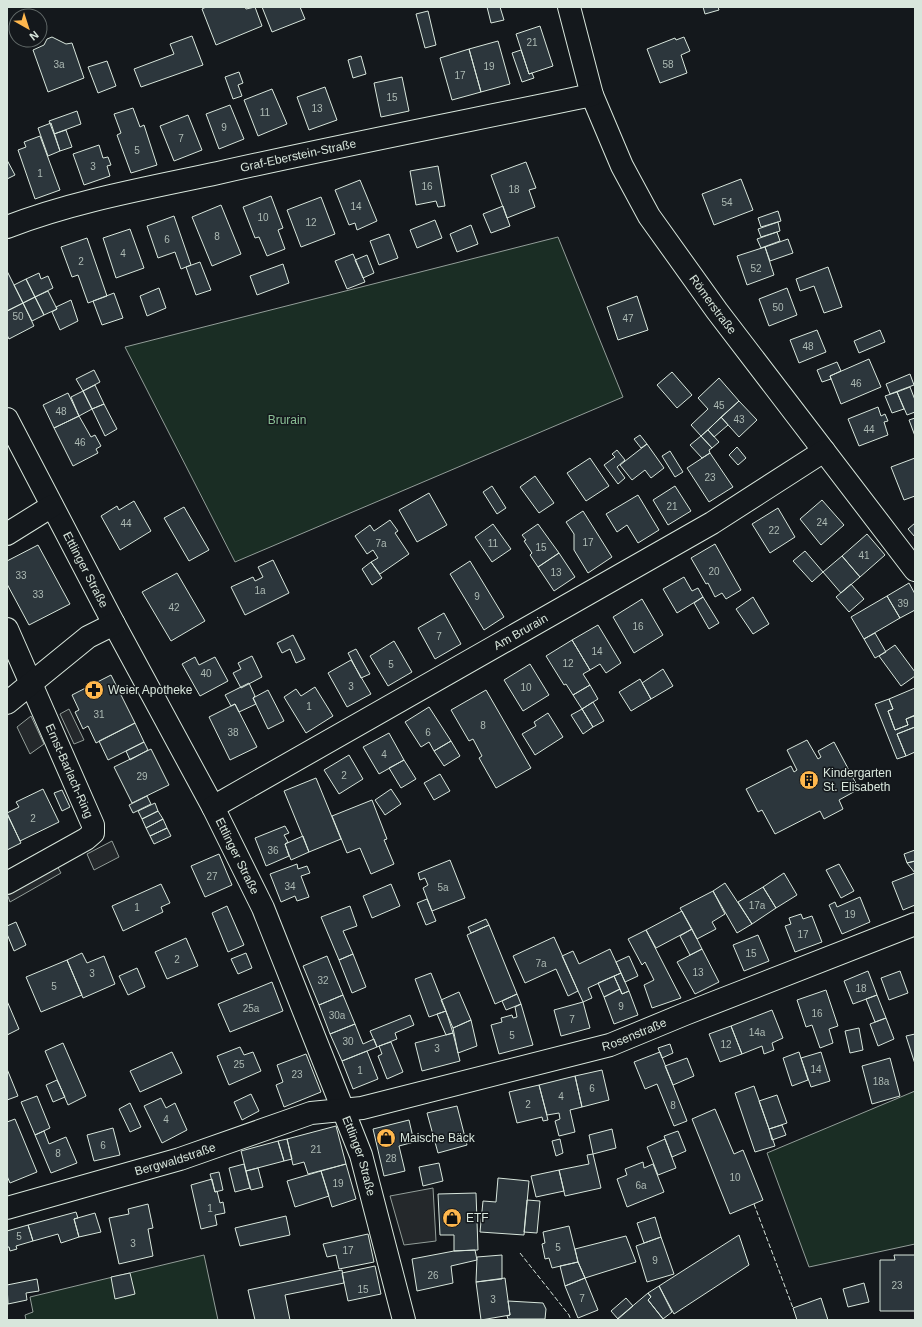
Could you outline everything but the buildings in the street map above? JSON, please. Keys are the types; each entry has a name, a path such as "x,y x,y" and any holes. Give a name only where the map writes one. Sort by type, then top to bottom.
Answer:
{"street":[{"name":"Römerstraße","path":"569,7 592,95 622,166 649,216 717,311 915,570"},
{"name":"Graf-Eberstein-Straße","path":"7,227 36,216 255,164 592,95"},
{"name":"Ettlinger Straße","path":"8,422 114,624 213,806 263,908 360,1155 404,1320"},
{"name":"Am Brurain","path":"213,806 712,523 824,451"},
{"path":"7,534 52,506"},
{"path":"7,703 88,637 114,624"},
{"path":"7,629 32,683"},
{"name":"Ernst-Barlach-Ring","path":"7,883 86,839 93,833 93,825 32,683"},
{"name":"Rosenstraße","path":"343,1110 362,1108 610,1045 915,924"},
{"name":"Bergwaldstraße","path":"7,1208 180,1159 311,1113 343,1110"}],"green space":[{"name":"Brurain","path":"558,237 623,397 235,562 125,347"},
{"path":"915,1091 915,1244 809,1267 767,1153"},
{"path":"204,1255 218,1320 26,1320 25,1315 33,1312 30,1297"}],"shaded area":[{"path":"69,709 84,740 74,744 60,714"},
{"path":"31,716 44,744 30,754 17,727"},
{"path":"112,841 119,857 94,870 87,854"},
{"path":"57,866 61,873 10,902 7,894"},
{"path":"433,1188 436,1241 404,1245 390,1196"}],"fence":[{"path":"754,1204 793,1308"},
{"path":"520,1253 569,1315 571,1320"}],"place":[{"name":"Weier Apotheke","path":"94,690"},
{"name":"Kindergarten St. Elisabeth","path":"809,780"},
{"name":"Maische Bäck","path":"386,1138"},
{"name":"ETF","path":"452,1218"}]}
